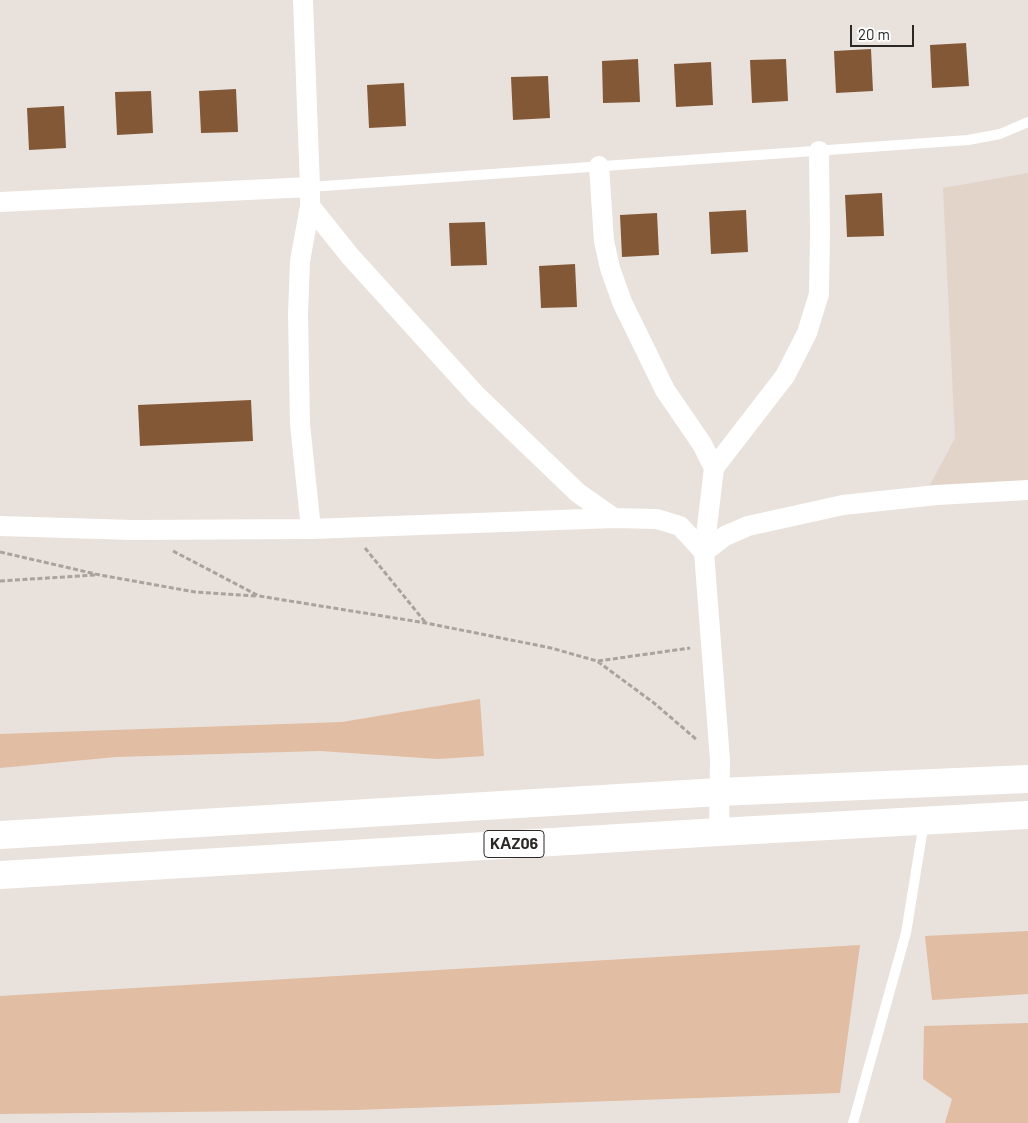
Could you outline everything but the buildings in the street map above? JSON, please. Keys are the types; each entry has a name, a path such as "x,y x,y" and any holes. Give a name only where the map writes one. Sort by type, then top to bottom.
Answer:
{"highway":[{"name":"KАZ06","path":"0,835 719,792 1028,779"},
{"name":"KАZ06","path":"0,875 1028,815"}],"street":[{"path":"302,0 310,196 300,261 298,314 300,424 311,529"},
{"path":"719,832 720,760 704,552 714,468 785,376 807,332 819,294 819,151"},
{"path":"599,166 604,240 610,268 622,302 665,390 702,444 714,468"},
{"path":"0,202 310,196"},
{"path":"310,196 350,256 476,395 578,494 614,518"},
{"path":"704,552 726,536 748,526 842,505 937,495 1028,490"},
{"path":"0,526 133,530 311,529 614,518 657,519 680,526 704,552"}],"lane":[{"path":"310,196 599,166 968,140 1000,134 1028,122"},
{"path":"853,1123 906,933 925,821"}],"path":[{"path":"348,527 426,623"},
{"path":"167,548 259,596"},
{"path":"0,552 100,575 195,592 259,596 426,623 552,648 597,661 654,703 720,760"},
{"path":"0,581 100,575"},
{"path":"597,661 711,645"}],"shaded area":[{"path":"1028,173 1028,487 927,491 955,438 943,188"},
{"path":"480,699 484,756 438,759 320,751 116,757 0,768 0,734 342,722"},
{"path":"1028,931 1028,994 932,1000 925,936"},
{"path":"860,945 840,1093 355,1110 0,1114 0,996"},
{"path":"1028,1023 1028,1123 945,1123 952,1099 923,1079 924,1026"}]}
